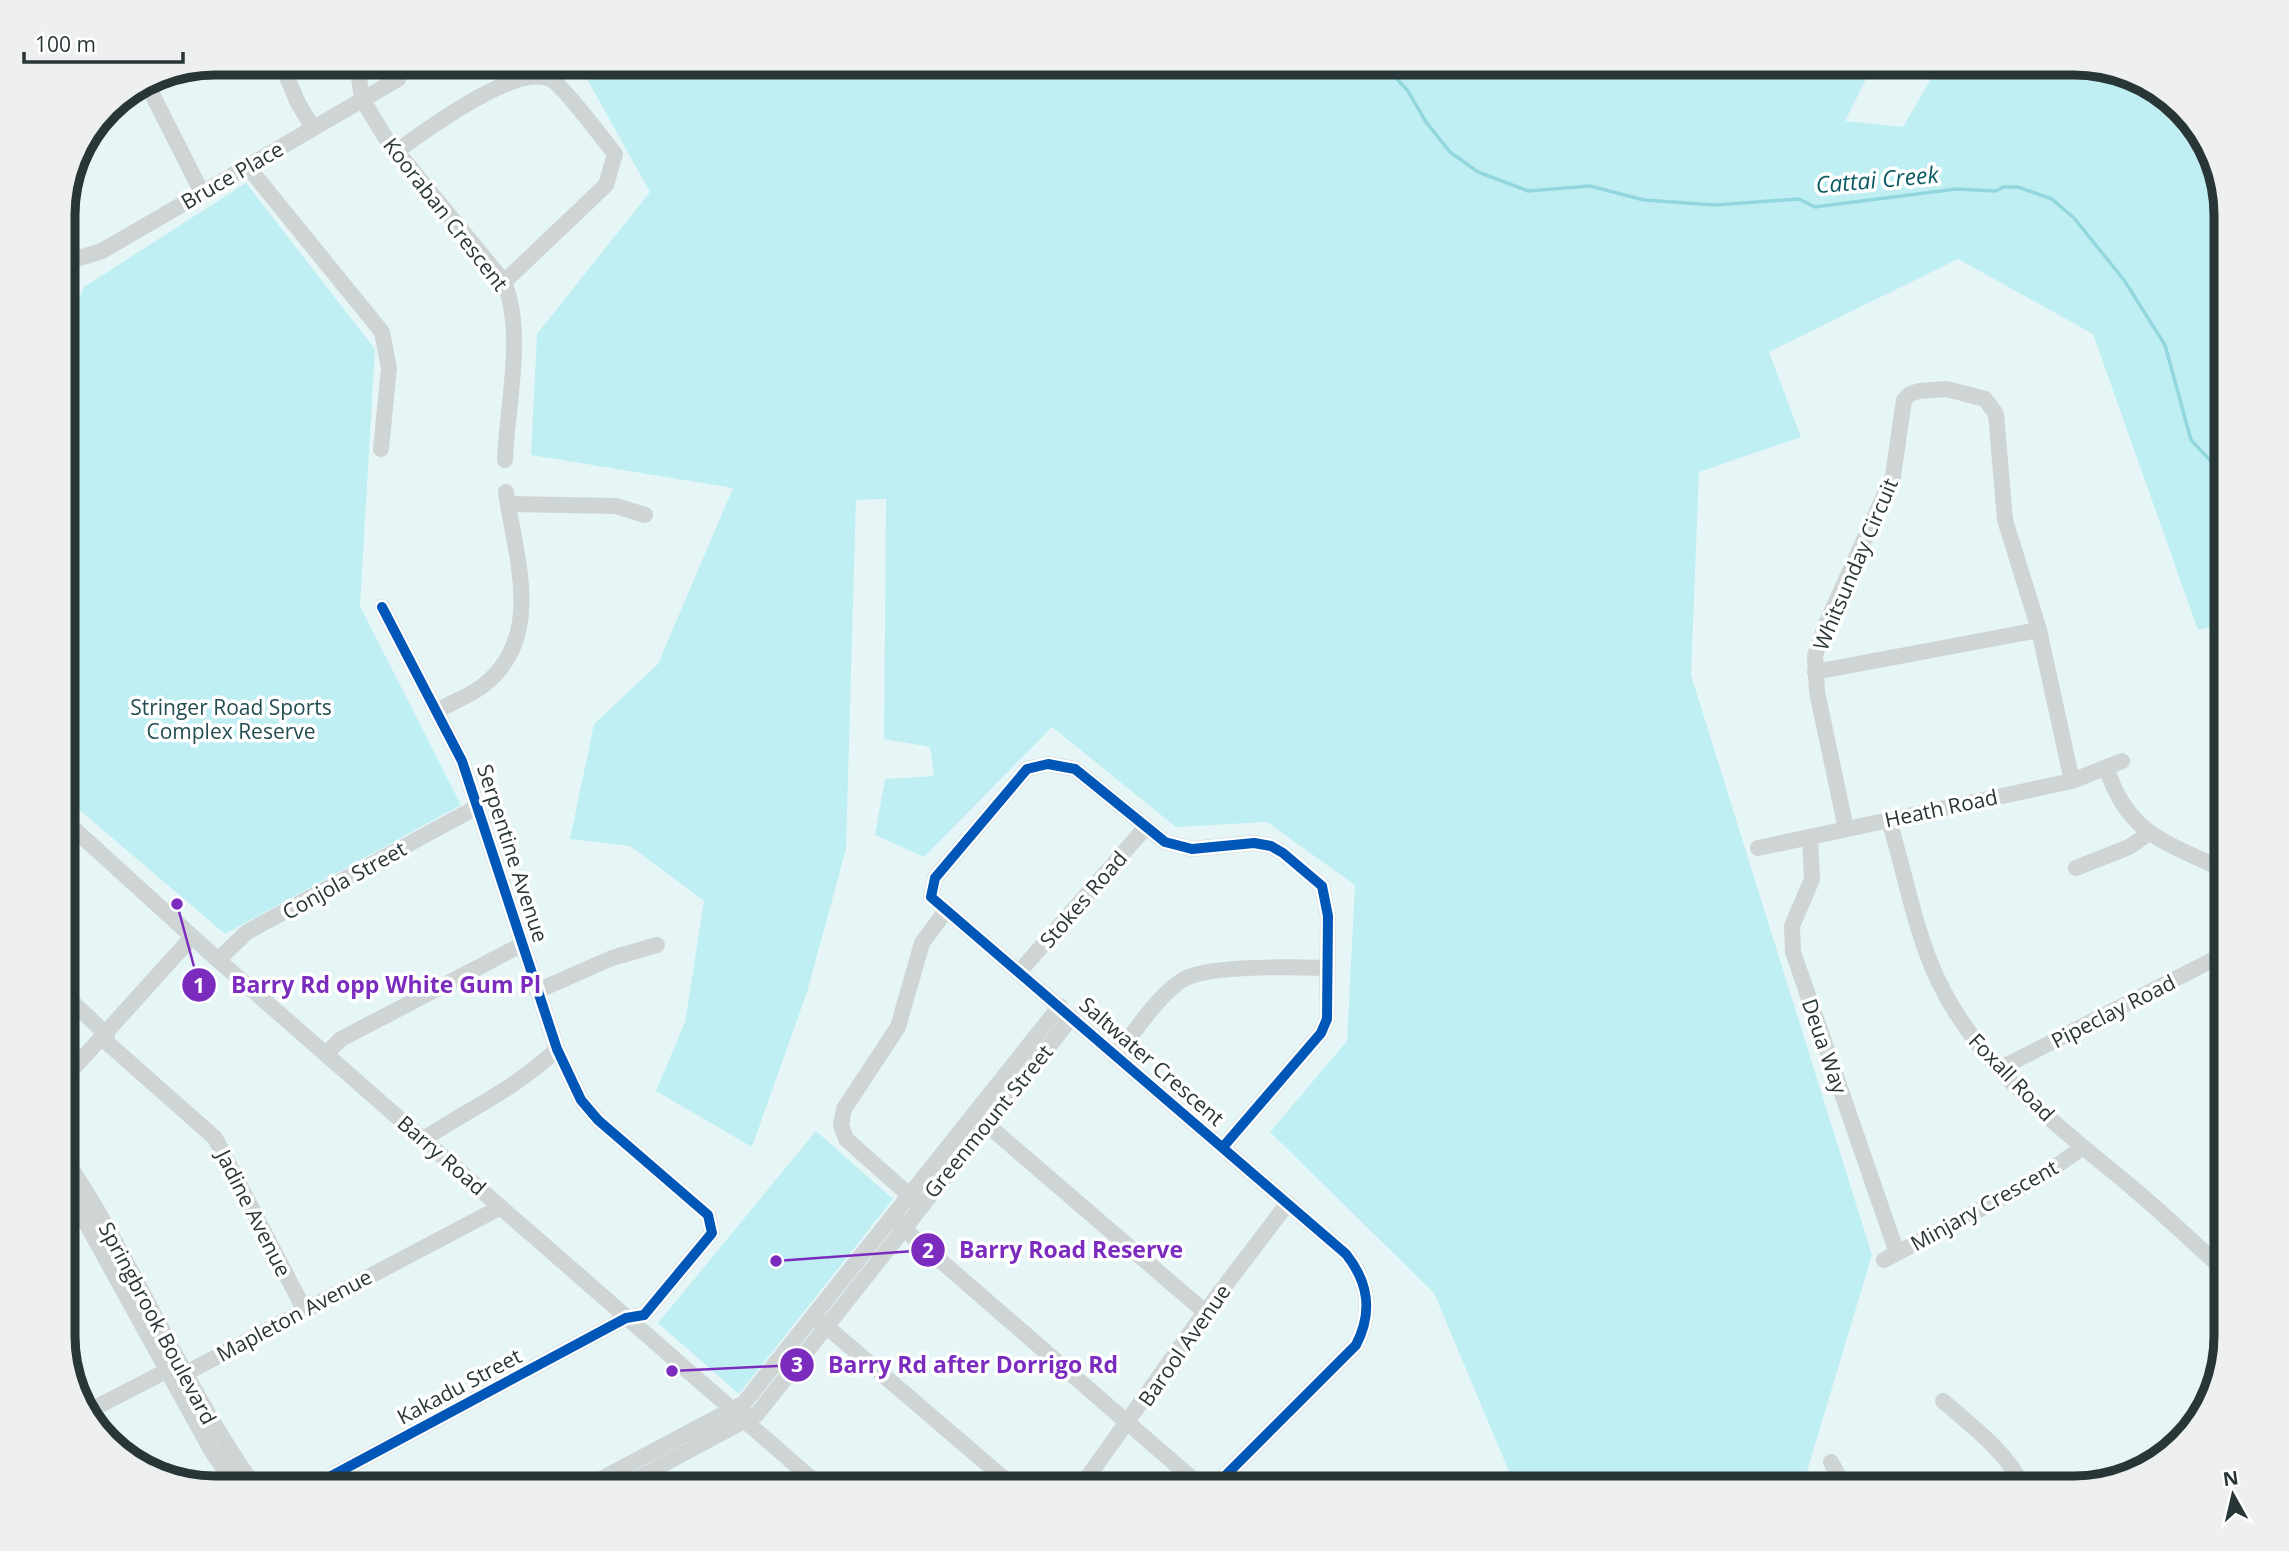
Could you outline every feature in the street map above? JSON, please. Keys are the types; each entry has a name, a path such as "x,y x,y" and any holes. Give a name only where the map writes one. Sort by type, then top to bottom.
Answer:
{"street":[{"path":"286,75 313,128"},
{"path":"359,75 362,99"},
{"path":"397,151 462,105 530,75 554,80 615,154 606,185 504,282"},
{"name":"Bruce Place","path":"76,259 102,251 398,79"},
{"path":"151,91 202,193"},
{"name":"Kooraban Crescent","path":"362,99 397,151 504,282 514,316 505,460"},
{"path":"248,167 382,332 389,368 382,449"},
{"name":"Whitsunday Circuit","path":"1846,829 1815,672 1815,656 1825,626 1893,476 1904,400 1919,391 1947,389 1965,393 1984,399 1996,414 2005,520 2039,630 2072,781"},
{"path":"438,710 485,684 504,662 516,642 523,614 523,591 507,498 616,506 645,515"},
{"name":"Serpentine Avenue","path":"382,607 438,710 462,761 557,1049 582,1100 598,1120 708,1216 712,1233 705,1245 644,1315 626,1318"},
{"path":"1815,672 2039,630"},
{"name":"Saltwater Crescent","path":"1146,827 1074,769 1062,764 1027,769 935,878 931,891 935,903 1020,971 1346,1254 1359,1270 1367,1291 1366,1321 1356,1345 1225,1476"},
{"name":"Heath Road","path":"1758,848 2072,781 2115,765 2120,802 2148,834"},
{"name":"Conjola Street","path":"218,960 247,932 477,807"},
{"name":"Foxall Road","path":"1889,820 1936,976 1972,1037 1999,1069 2082,1148 2136,1191 2214,1261"},
{"path":"1146,827 1165,842 1181,848 1254,843 1283,853 1322,886 1327,901 1327,1019 1321,1033 1223,1147"},
{"name":"Stokes Road","path":"1020,971 1146,827"},
{"name":"Barry Road","path":"76,832 218,960 809,1476"},
{"path":"2076,867 2129,847 2148,834 2214,865"},
{"name":"Deua Way","path":"1810,837 1812,879 1792,926 1793,953 1891,1256"},
{"path":"916,1200 846,1139 841,1125 842,1114 860,1080 898,1027 922,943 946,912"},
{"path":"76,1067 192,937"},
{"path":"327,1053 341,1039 523,944"},
{"path":"537,991 612,958 657,945"},
{"name":"Pipeclay Road","path":"1999,1069 2214,959"},
{"path":"1116,1055 1170,990 1186,978 1209,972 1327,968"},
{"name":"Jadine Avenue","path":"76,1007 105,1037 215,1138 304,1309"},
{"name":"Greenmount Street","path":"634,1476 739,1414 744,1403 821,1322 979,1118 1066,1011"},
{"path":"424,1139 495,1098 540,1066 557,1049"},
{"path":"979,1118 1206,1312"},
{"name":"Minjary Crescent","path":"1891,1256 2039,1178 2082,1148"},
{"name":"Springbrook Boulevard","path":"76,1176 106,1222 220,1438 247,1476"},
{"name":"Barool Avenue","path":"1089,1476 1288,1203"},
{"name":"Springbrook Boulevard","path":"76,1205 211,1450 229,1476"},
{"name":"Mapleton Avenue","path":"186,1373 501,1207"},
{"path":"898,1224 1189,1476"},
{"name":"Kakadu Street","path":"331,1476 626,1318"},
{"path":"821,1322 1001,1476"},
{"path":"95,1408 167,1370 186,1373"},
{"path":"1943,1401 1998,1449 2018,1476"},
{"path":"1831,1461 1839,1476"}],"green space":[{"path":"585,75 1868,75 1845,121 1903,127 1933,75 2074,75 2110,80 2136,90 2152,99 2179,123 2199,153 2213,197 2214,626 2198,630 2093,334 1958,259 1769,352 1801,437 1699,472 1691,675 1872,1255 1806,1476 1511,1476 1434,1293 1270,1132 1347,1041 1355,885 1267,822 1176,827 1052,727 924,857 875,835 885,779 934,776 930,747 884,739 886,499 856,500 846,849 807,992 752,1147 656,1091 685,1022 704,901 630,846 570,839 594,724 658,664 733,488 531,455 537,334 650,192"},
{"name":"Stringer Road Sports Complex Reserve","path":"246,183 375,349 360,606 461,805 225,934 76,807 76,304 84,287"},
{"path":"816,1131 893,1199 739,1394 658,1323"}],"waterway":[{"name":"Cattai Creek","path":"1393,75 1408,91 1426,122 1450,152 1478,172 1528,191 1590,186 1644,200 1715,205 1799,199 1815,207 1956,189 1996,191 2003,187 2018,187 2052,199 2074,218 2124,280 2165,345 2191,440 2214,464"}],"cycle path":[{"path":"331,1476 626,1318 644,1315 712,1233 708,1215 598,1120 581,1100 557,1049 462,761 382,607"},
{"path":"1223,1147 1321,1033 1327,1019 1328,916 1322,886 1271,846 1254,843 1192,849 1165,842 1075,769 1048,764 1027,769 935,878 931,897 1346,1254 1364,1287 1365,1321 1356,1345 1225,1476"}],"place":[{"name":"Barry Rd opp White Gum Pl","path":"177,904"},
{"name":"Barry Road Reserve","path":"776,1261"},
{"name":"Barry Rd after Dorrigo Rd","path":"672,1371"}]}
